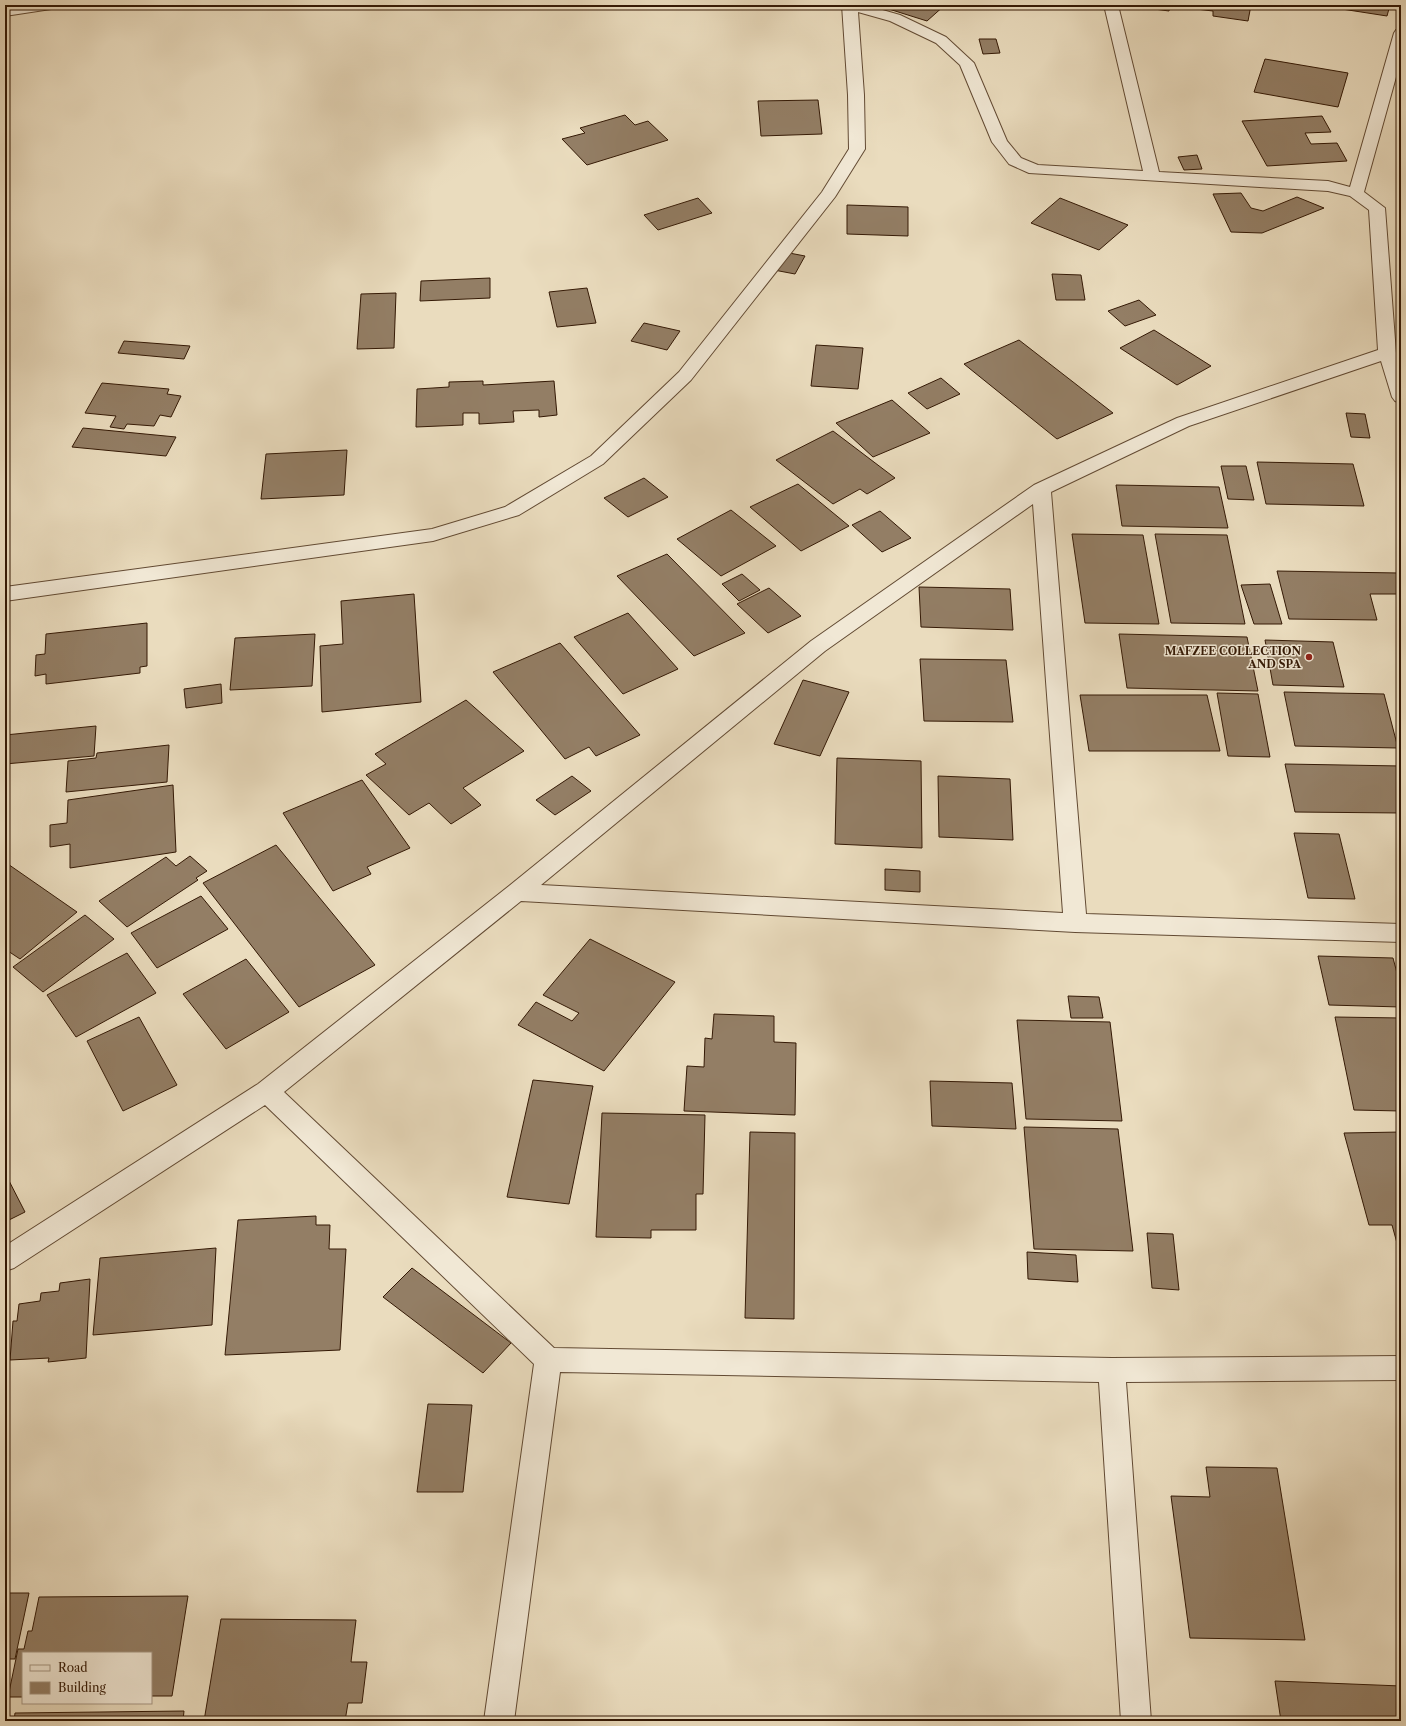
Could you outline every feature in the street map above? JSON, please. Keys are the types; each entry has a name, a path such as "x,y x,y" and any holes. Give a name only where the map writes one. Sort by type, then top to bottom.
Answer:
{"street":[{"path":"5,12 51,5"},
{"path":"5,594 434,535 512,511 597,460 685,376 829,194 857,149 856,95 850,5 895,18 941,40 967,63 1000,142 1015,161 1035,170 1328,186 1356,193 1377,208 1387,353 1401,398"},
{"path":"1112,5 1124,67 1152,176"},
{"path":"1356,193 1401,33"},
{"path":"5,1260 267,1091 517,892 818,646 1041,489 1184,422 1387,353"},
{"path":"1041,489 1075,923"},
{"path":"517,892 1075,923 1401,933"},
{"path":"267,1091 548,1360 1112,1370 1401,1368"},
{"path":"499,1721 548,1360"},
{"path":"1112,1370 1136,1721"}],"building":[{"path":"876,5 945,5 927,21"},
{"path":"1132,5 1251,5 1248,21 1213,16 1213,11 1170,6 1169,11"},
{"path":"1316,5 1390,5 1387,16"},
{"path":"979,39 996,39 1000,53 983,54"},
{"path":"1265,59 1348,73 1338,107 1254,92"},
{"path":"818,100 822,134 761,136 758,101"},
{"path":"625,115 635,125 648,121 668,140 587,165 562,139 585,133 580,128"},
{"path":"1322,116 1331,132 1305,133 1311,144 1337,143 1347,161 1267,166 1242,121"},
{"path":"1197,155 1202,169 1184,170 1178,157"},
{"path":"1241,193 1251,208 1263,211 1297,197 1324,208 1262,233 1231,232 1213,194"},
{"path":"698,198 712,213 658,230 644,215"},
{"path":"1060,198 1128,225 1099,250 1031,223"},
{"path":"847,205 908,207 908,236 847,234"},
{"path":"784,252 805,256 795,274 774,270"},
{"path":"1052,274 1081,275 1085,300 1056,300"},
{"path":"490,278 490,298 420,301 421,281"},
{"path":"587,288 596,323 557,327 549,292"},
{"path":"396,293 394,348 357,349 361,294"},
{"path":"1139,300 1156,315 1125,326 1108,311"},
{"path":"644,323 680,331 667,350 631,341"},
{"path":"1154,330 1211,366 1177,385 1120,348"},
{"path":"1019,340 1113,413 1057,439 964,364"},
{"path":"124,341 190,346 184,359 118,353"},
{"path":"816,345 863,348 858,389 811,386"},
{"path":"941,378 960,394 927,409 908,393"},
{"path":"483,381 483,385 554,381 557,415 539,417 539,410 513,411 514,422 479,424 479,413 463,413 463,425 416,427 417,389 449,387 449,382"},
{"path":"102,383 169,389 167,394 181,396 171,417 160,415 154,426 127,424 124,429 110,427 116,416 85,413"},
{"path":"892,400 930,433 873,457 836,423"},
{"path":"1346,413 1365,414 1370,438 1351,437"},
{"path":"83,428 176,437 166,456 72,447"},
{"path":"833,431 895,478 867,494 860,489 833,504 776,460"},
{"path":"347,450 344,495 261,499 266,454"},
{"path":"1257,462 1353,464 1364,506 1266,504"},
{"path":"1221,466 1246,466 1254,500 1228,499"},
{"path":"644,478 668,497 628,517 604,498"},
{"path":"798,484 849,526 801,551 750,507"},
{"path":"1116,485 1219,487 1228,528 1122,526"},
{"path":"731,510 776,546 721,576 677,539"},
{"path":"880,511 911,538 882,552 852,525"},
{"path":"1072,534 1143,535 1159,624 1085,623"},
{"path":"1155,534 1227,535 1245,624 1171,623"},
{"path":"667,554 745,633 694,656 617,576"},
{"path":"1277,571 1399,573 1401,579 1401,594 1370,594 1377,620 1289,619"},
{"path":"742,574 760,590 739,601 722,584"},
{"path":"1270,584 1282,624 1254,624 1241,585"},
{"path":"919,587 1010,589 1013,630 921,627"},
{"path":"769,588 801,616 768,633 737,604"},
{"path":"414,594 421,702 322,712 320,646 343,644 341,601"},
{"path":"628,613 678,669 623,694 574,637"},
{"path":"147,623 147,666 140,667 140,673 46,684 46,674 35,676 36,655 45,654 46,634"},
{"path":"315,634 312,686 230,690 235,638"},
{"path":"1119,634 1247,637 1258,691 1127,688"},
{"path":"1265,640 1333,642 1344,687 1273,685"},
{"path":"560,643 640,735 596,756 589,747 565,759 493,672"},
{"path":"920,659 1006,660 1013,722 924,721"},
{"path":"803,680 849,692 820,756 774,744"},
{"path":"221,684 222,703 186,708 184,689"},
{"path":"1284,692 1384,694 1398,748 1295,746"},
{"path":"1217,693 1258,694 1270,757 1228,756"},
{"path":"1080,695 1207,695 1220,751 1089,751"},
{"path":"466,700 524,751 463,788 481,805 451,824 429,803 409,815 366,775 386,764 375,754"},
{"path":"96,726 94,756 5,764 5,735"},
{"path":"169,745 167,782 66,792 68,761 96,758 97,753"},
{"path":"837,758 921,761 922,848 835,844"},
{"path":"1285,764 1401,766 1401,813 1295,812"},
{"path":"572,776 591,791 555,815 536,800"},
{"path":"938,776 1010,779 1013,840 939,837"},
{"path":"362,780 410,848 367,867 371,874 333,891 283,813"},
{"path":"173,785 176,852 70,868 70,844 50,847 50,825 67,823 68,800"},
{"path":"1294,833 1339,834 1355,899 1308,898"},
{"path":"276,845 375,965 299,1007 203,883"},
{"path":"190,856 207,871 196,878 198,880 127,927 99,901 166,857 176,866"},
{"path":"5,862 77,912 20,959 5,949"},
{"path":"885,869 920,871 920,892 885,890"},
{"path":"201,896 228,929 157,968 131,933"},
{"path":"85,915 114,939 43,992 13,967"},
{"path":"590,939 675,982 604,1071 518,1025 536,1002 572,1021 579,1013 543,995"},
{"path":"127,953 156,993 76,1037 47,995"},
{"path":"1318,956 1393,958 1401,988 1401,1007 1329,1005"},
{"path":"246,959 289,1012 226,1049 183,994"},
{"path":"1068,996 1099,997 1103,1018 1071,1018"},
{"path":"714,1014 774,1016 774,1042 796,1043 795,1115 684,1111 687,1066 704,1067 705,1038 712,1039"},
{"path":"139,1017 177,1085 123,1111 87,1041"},
{"path":"1335,1017 1401,1018 1401,1111 1354,1110"},
{"path":"1017,1020 1110,1022 1122,1121 1026,1119"},
{"path":"533,1080 593,1086 569,1204 507,1197"},
{"path":"930,1081 1012,1083 1016,1129 932,1126"},
{"path":"602,1113 705,1115 703,1194 696,1194 696,1230 651,1230 651,1238 596,1237"},
{"path":"1024,1127 1118,1129 1133,1251 1034,1249"},
{"path":"750,1132 795,1133 794,1319 745,1318"},
{"path":"1401,1132 1400,1254 1392,1225 1369,1225 1344,1133"},
{"path":"5,1173 25,1212 5,1222"},
{"path":"316,1216 316,1225 330,1225 329,1249 346,1249 340,1350 225,1355 238,1220"},
{"path":"1147,1233 1173,1234 1179,1290 1152,1288"},
{"path":"216,1248 212,1325 93,1335 100,1258"},
{"path":"1027,1252 1076,1255 1078,1282 1028,1279"},
{"path":"412,1268 511,1343 483,1373 383,1297"},
{"path":"90,1279 86,1358 48,1362 49,1358 10,1360 13,1321 17,1321 19,1304 40,1301 41,1293 59,1291 60,1283"},
{"path":"1397,1393 1401,1393 1401,1413"},
{"path":"428,1404 472,1405 463,1492 417,1492"},
{"path":"1206,1467 1277,1468 1305,1640 1190,1638 1171,1496 1210,1497"},
{"path":"5,1593 29,1593 15,1659 5,1659"},
{"path":"188,1596 172,1696 152,1696 152,1652 22,1652 22,1697 8,1697 18,1649 24,1649 28,1631 32,1631 39,1597"},
{"path":"221,1619 356,1620 351,1662 367,1662 362,1703 348,1703 345,1721 204,1721"},
{"path":"1275,1681 1401,1686 1401,1721 1281,1721"},
{"path":"184,1711 183,1721 14,1721 15,1713"}],"place":[{"name":"MAFZEE COLLECTION AND SPA","path":"1309,657"}]}
